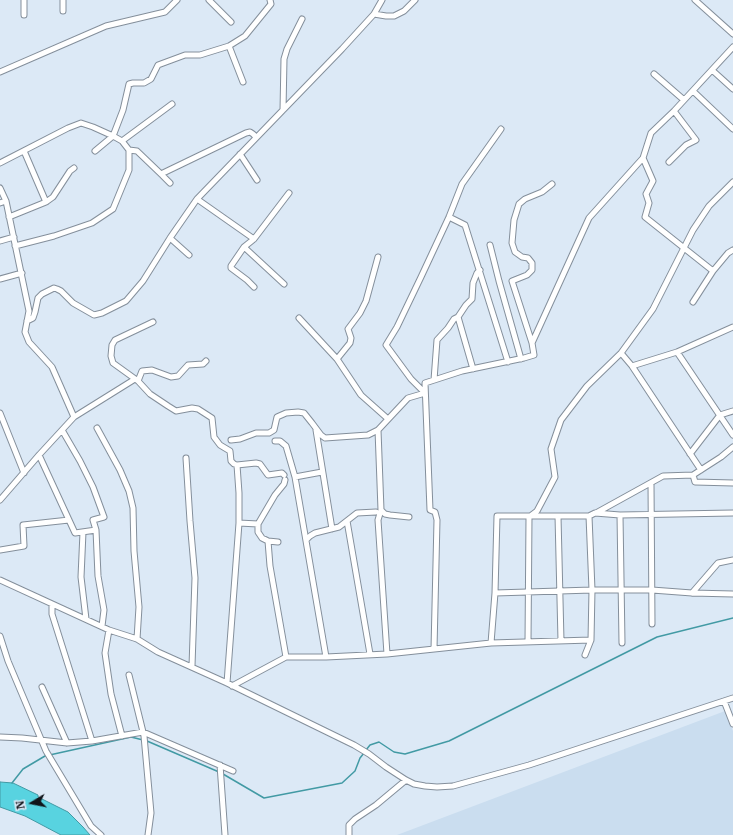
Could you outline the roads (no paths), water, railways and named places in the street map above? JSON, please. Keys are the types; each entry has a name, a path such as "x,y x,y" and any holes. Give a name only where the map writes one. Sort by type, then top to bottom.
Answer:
{"street":[{"path":"24,0 24,15"},
{"path":"63,0 63,11"},
{"path":"0,72 106,26 165,12 177,0"},
{"path":"209,0 231,22"},
{"path":"95,151 113,136 123,110 130,84 132,82 144,83 151,79 158,65 185,55 200,55 229,46 245,36 270,4 270,0"},
{"path":"27,321 33,318 36,312 38,298 42,294 54,288 61,291 73,303 94,315 102,313 126,301 143,281 197,199 374,14 382,0"},
{"path":"374,14 394,16 404,11 416,0"},
{"path":"695,0 733,34"},
{"path":"283,110 284,60 287,49 302,18"},
{"path":"229,46 243,82"},
{"path":"532,343 589,218 643,158 651,133 674,112 733,47"},
{"path":"712,70 733,89"},
{"path":"654,74 684,100"},
{"path":"693,91 733,129"},
{"path":"122,141 172,104"},
{"path":"669,162 686,145 696,140 674,112"},
{"path":"0,163 68,128 81,123 94,127 122,141 129,150 129,170 113,209 92,223 54,236 15,246"},
{"path":"425,393 411,379 386,345 405,312 449,217 462,184 501,129"},
{"path":"161,174 246,133 250,132 256,137"},
{"path":"129,150 137,151 170,183"},
{"path":"24,151 46,202"},
{"path":"240,154 257,180"},
{"path":"643,158 653,180 646,194 649,203 645,218 713,271"},
{"path":"9,217 46,202 53,197 70,171 74,168"},
{"path":"529,516 537,512 555,477 551,449 561,420 587,386 621,353 653,309 693,230 709,206 733,182"},
{"path":"434,649 437,520 435,512 430,510 425,383 473,369 522,359 534,355 532,343 512,281 526,275 532,270 532,263 528,258 522,257 515,252 512,242 514,220 519,204 525,199 542,192 552,184"},
{"path":"0,188 6,201 29,311 25,332 29,342 52,367 74,417"},
{"path":"254,287 230,267 244,247 254,239 289,193"},
{"path":"197,199 254,239"},
{"path":"0,203 6,201"},
{"path":"449,217 465,224 508,362"},
{"path":"0,242 14,237"},
{"path":"170,238 189,255"},
{"path":"490,245 498,281 522,359"},
{"path":"244,247 284,284"},
{"path":"693,302 713,271 728,252 733,250"},
{"path":"337,359 350,343 351,340 348,329 360,313 366,301 378,257"},
{"path":"434,380 437,340 472,299 473,283 477,273 480,270"},
{"path":"0,279 22,273"},
{"path":"458,317 473,369"},
{"path":"299,318 337,359 361,395 388,419"},
{"path":"153,322 113,342 111,356 113,363 136,380 150,394 176,411 192,408 198,409 212,418 213,431 216,441 230,451 234,464 256,463 260,464 268,475 282,473 284,477 284,484 275,495 258,524 259,535 268,541 278,542"},
{"path":"632,366 677,352 733,327"},
{"path":"677,352 733,435"},
{"path":"621,353 632,366 701,470"},
{"path":"0,500 74,417 136,380 142,371 152,370 171,377 178,376 188,365 203,364 206,361"},
{"path":"231,440 240,439 256,433 269,433 274,430 277,417 286,413 304,414 321,435 326,438 368,435 378,430 408,398 425,393"},
{"path":"690,454 720,415 733,411"},
{"path":"0,413 24,473"},
{"path":"97,428 129,491 132,508 139,607 137,639"},
{"path":"316,428 332,530"},
{"path":"62,430 80,461 104,516 93,520 96,530 98,576 104,610 102,626"},
{"path":"378,430 378,520 387,654"},
{"path":"275,440 280,441 286,446 295,477 326,657"},
{"path":"491,643 495,593 497,516 589,516 663,476 693,475 733,447"},
{"path":"39,455 75,533 96,530"},
{"path":"186,458 195,578 192,666"},
{"path":"229,684 239,523 237,464"},
{"path":"295,477 322,472"},
{"path":"693,475 696,482 733,483"},
{"path":"651,483 652,624"},
{"path":"306,540 316,533 339,527 360,512 378,511 390,515 409,517"},
{"path":"595,513 620,515 733,513"},
{"path":"620,515 622,643"},
{"path":"528,642 529,516"},
{"path":"558,516 561,642"},
{"path":"585,655 591,640 592,590 589,516"},
{"path":"0,550 24,546 23,525 69,520"},
{"path":"346,521 370,654"},
{"path":"239,523 258,524"},
{"path":"83,532 81,577 86,619"},
{"path":"268,541 270,566 286,657"},
{"path":"692,593 718,563 731,560 733,567"},
{"path":"0,580 109,630 137,639 158,652 192,666 354,745 406,780 414,784 425,786 453,786 528,765 733,700"},
{"path":"495,593 560,590 652,590 733,594"},
{"path":"52,604 52,614 92,742"},
{"path":"109,630 105,653 111,694 122,736"},
{"path":"0,636 8,661 46,751 91,826 101,835"},
{"path":"229,684 286,657 387,654 491,643 591,640"},
{"path":"128,675 145,742 151,813 148,835"},
{"path":"42,687 67,743"},
{"path":"724,702 733,724"},
{"path":"0,737 67,743 92,742 122,736 143,734 220,768 233,771"},
{"path":"220,768 225,835"},
{"path":"349,835 349,825 352,822 376,805 406,780"}],"water":[{"path":"0,782 13,783 68,812 90,835 61,835 25,816 0,807"}],"waterway":[{"path":"366,750 370,745 379,742 394,752 405,754 449,741 657,637 733,618"},
{"path":"12,783 23,769 45,756 131,737 147,741 219,772"},
{"path":"223,774 264,798 342,783 355,771 360,758 364,753"}]}
